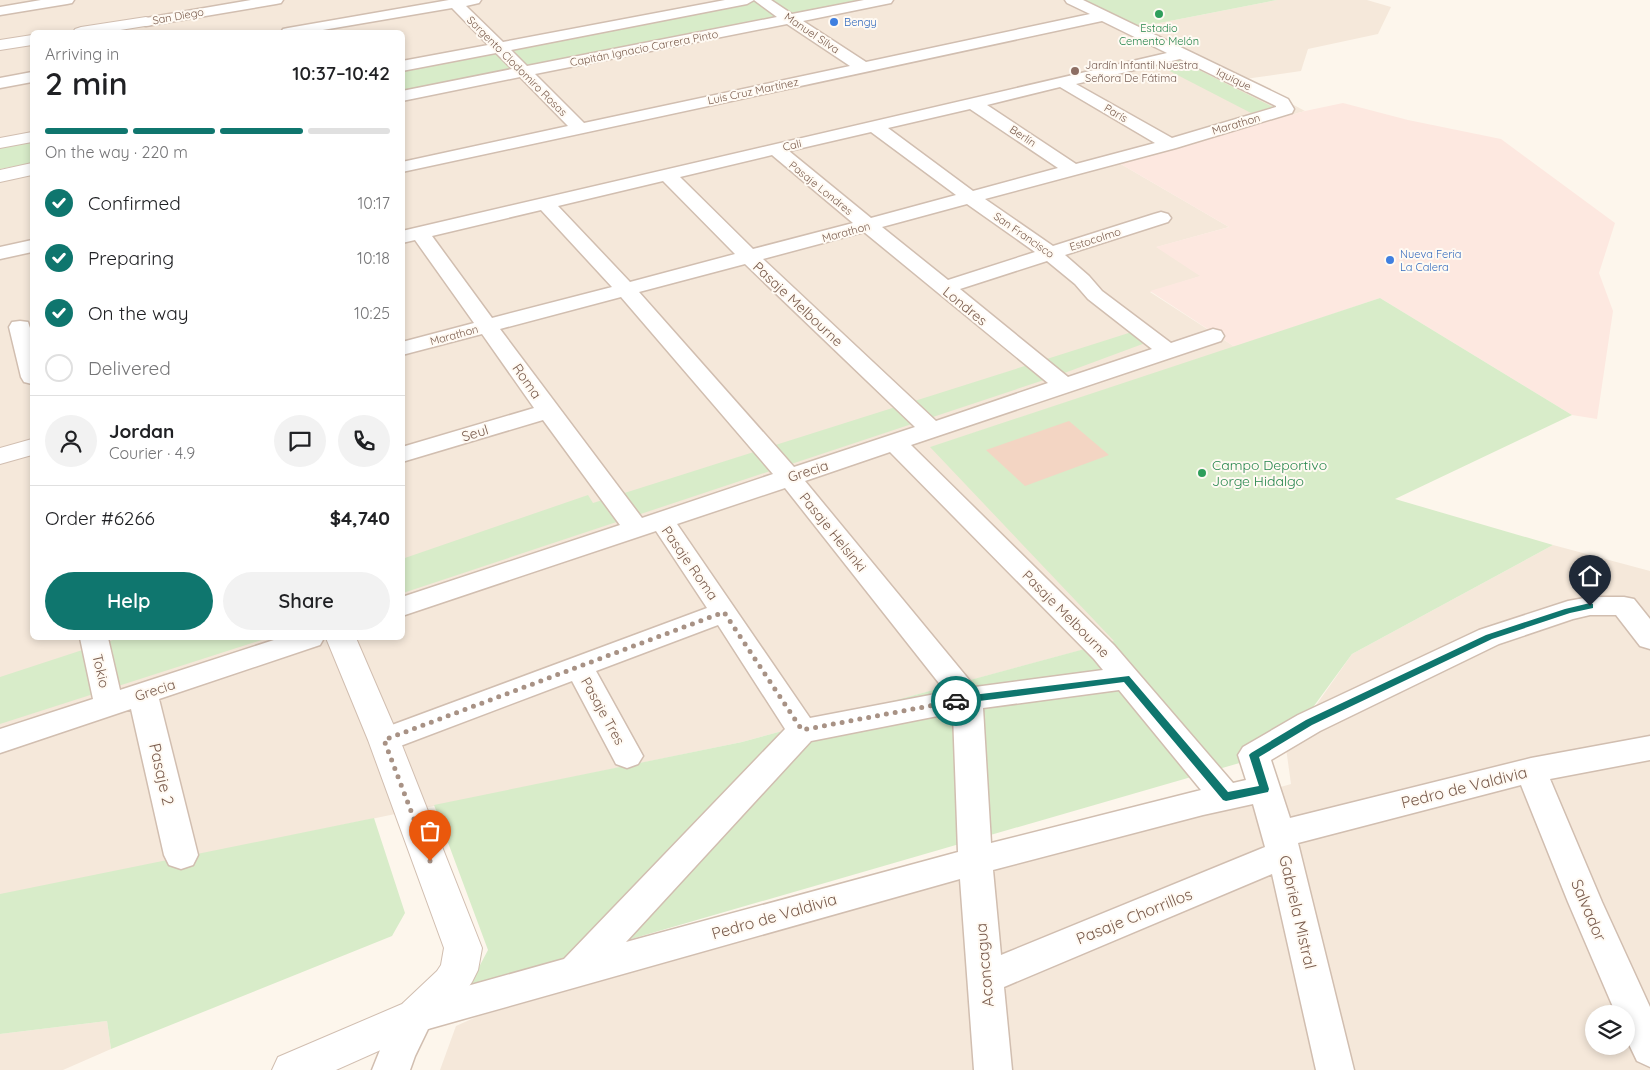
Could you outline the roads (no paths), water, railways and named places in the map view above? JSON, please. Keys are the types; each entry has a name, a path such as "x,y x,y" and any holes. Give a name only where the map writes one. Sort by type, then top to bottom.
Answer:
{"street":[{"path":"0,11 41,2 67,0"},
{"name":"San Diego","path":"93,30 276,0"},
{"path":"299,30 474,0"},
{"path":"405,65 747,0"},
{"name":"Manuel Silva","path":"761,0 862,67"},
{"name":"Capitán Ignacio Carrera Pinto","path":"405,95 886,0"},
{"name":"Iquique","path":"1072,0 1282,103 1286,107"},
{"name":"Sargento Clodomiro Rosas","path":"454,3 580,128"},
{"name":"Luis Cruz Martínez","path":"405,165 1103,16"},
{"path":"0,46 30,40"},
{"name":"Cali","path":"412,235 1182,54"},
{"path":"0,83 30,77"},
{"name":"París","path":"1062,82 1170,144"},
{"name":"Berlín","path":"973,103 1073,170"},
{"name":"Marathon","path":"405,348 1170,144 1282,111 1286,107"},
{"name":"San Francisco","path":"874,126 1050,253 1082,280 1095,295 1168,350"},
{"path":"0,143 30,137"},
{"name":"Pasaje Londres","path":"775,149 868,226"},
{"path":"0,176 30,169"},
{"name":"Pasaje Melbourne","path":"667,175 749,257 932,430"},
{"name":"Pasaje Helsinki","path":"545,203 625,289 789,477 968,699"},
{"name":"Estocolmo","path":"943,288 1161,218"},
{"name":"Londres","path":"868,226 1064,385"},
{"name":"Roma","path":"412,235 488,326 548,411 649,524"},
{"path":"0,253 30,246"},
{"path":"18,328 30,370"},
{"name":"Grecia","path":"405,606 1212,336"},
{"name":"Seul","path":"405,454 548,411"},
{"name":"Pasaje Melbourne","path":"894,442 1104,652 1226,797"},
{"path":"0,456 30,448"},
{"name":"Pasaje Roma","path":"649,524 724,612 802,730"},
{"name":"Gabriela Mistral","path":"1335,1070 1282,844 1254,755 1309,723 1489,637 1576,609 1590,606 1624,606 1650,639"},
{"path":"384,740 724,612"},
{"name":"Tokio","path":"94,640 109,705"},
{"name":"Grecia","path":"0,741 304,640"},
{"path":"342,640 384,740 463,948 459,970 450,983 416,1016 397,1052 391,1070"},
{"name":"Pasaje Tres","path":"579,667 627,756"},
{"path":"575,972 802,730 968,699 1126,678"},
{"name":"Pasaje 2","path":"143,694 181,856"},
{"path":"968,699 975,860"},
{"name":"Pedro de Valdivia","path":"1282,844 1531,770 1650,748"},
{"name":"Salvador","path":"1531,770 1585,902 1650,1049"},
{"name":"Pedro de Valdivia","path":"292,1070 416,1016 975,860 1264,789"},
{"name":"Pasaje Chorrillos","path":"985,978 1282,844"},
{"name":"Aconcagua","path":"975,860 992,1070"}],"place":[{"name":"Estadio Cemento Melón","path":"1159,14"},
{"name":"Bengy","path":"834,22"},
{"name":"Jardín Infantil Nuestra Señora De Fátima","path":"1075,71"},
{"name":"Nueva Feria La Calera","path":"1390,260"},
{"name":"Campo Deportivo Jorge Hidalgo","path":"1202,473"}]}
